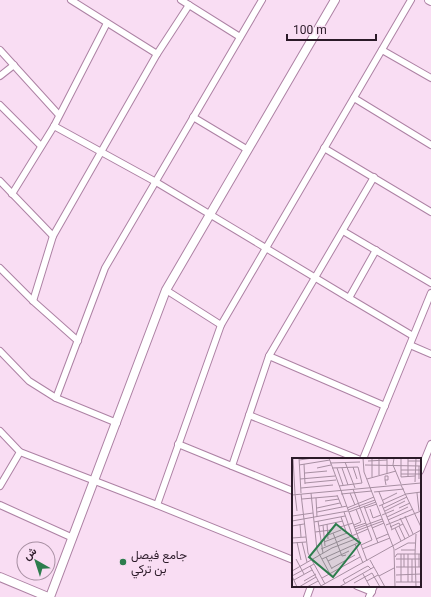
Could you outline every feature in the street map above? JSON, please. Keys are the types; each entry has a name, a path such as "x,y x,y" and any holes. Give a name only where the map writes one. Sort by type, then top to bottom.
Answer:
{"street":[{"path":"181,0 240,37"},
{"path":"56,398 105,268 262,0"},
{"path":"0,577 49,597 117,423 166,290 335,0"},
{"path":"157,505 221,325 411,0"},
{"path":"75,1 157,54"},
{"path":"33,301 53,236 157,54 189,5"},
{"path":"12,194 54,126 107,22"},
{"path":"0,50 59,115"},
{"path":"382,50 431,78"},
{"path":"0,76 14,65"},
{"path":"354,98 431,145"},
{"path":"2,110 41,146"},
{"path":"193,118 248,150"},
{"path":"54,126 156,182 316,276 349,298 414,336"},
{"path":"324,148 431,212"},
{"path":"232,466 269,356 374,177"},
{"path":"0,181 53,236"},
{"path":"343,231 431,283"},
{"path":"349,298 376,250"},
{"path":"0,268 33,301 78,341"},
{"path":"166,290 221,325"},
{"path":"363,458 431,293"},
{"path":"410,345 431,354"},
{"path":"0,351 29,381 56,398 117,423"},
{"path":"269,356 385,406"},
{"path":"249,415 356,458"},
{"path":"0,431 20,452 95,480 292,560"},
{"path":"178,444 292,491"},
{"path":"421,469 430,451 431,444"},
{"path":"0,486 20,452"},
{"path":"0,505 73,538"},
{"path":"307,597 311,587"},
{"path":"360,587 372,592"}],"place":[{"name":"جامع فيصل بن تركي","path":"123,562"}]}
